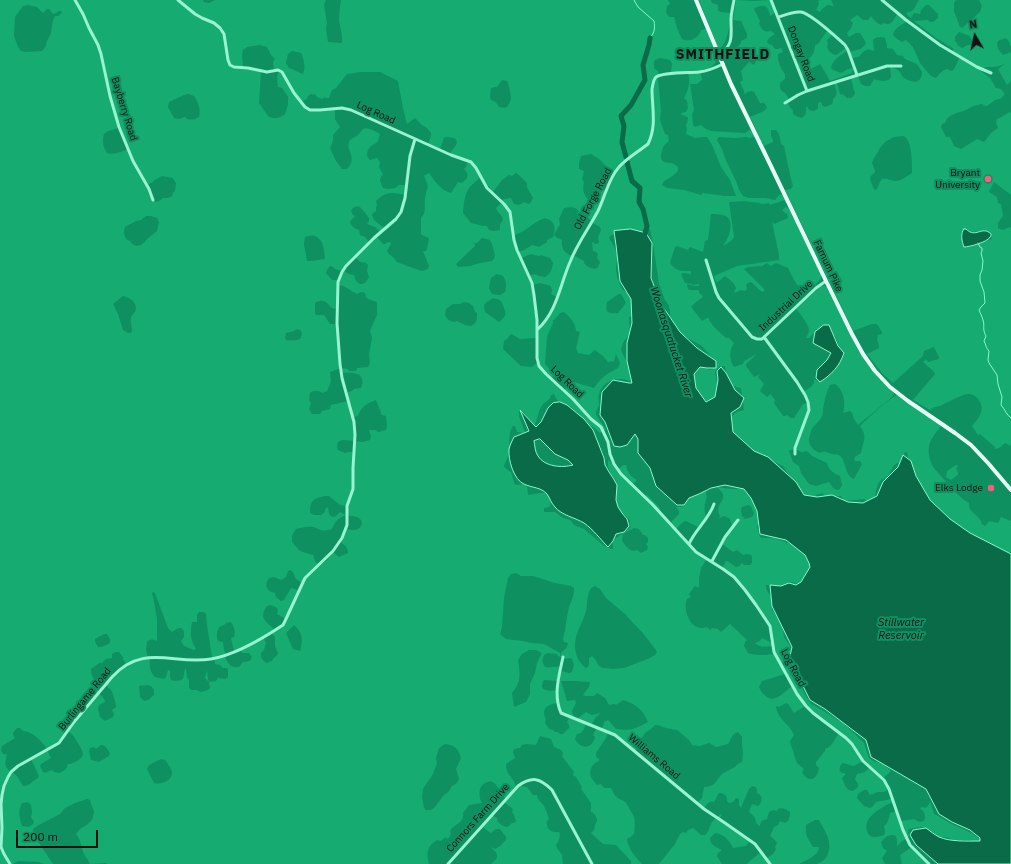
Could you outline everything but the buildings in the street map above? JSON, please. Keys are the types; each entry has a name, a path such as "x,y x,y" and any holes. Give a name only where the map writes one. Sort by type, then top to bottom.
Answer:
{"main road":[{"name":"Farnum Pike","path":"696,0 733,89 857,344 875,370 897,393 971,445 1011,490"}],"street":[{"name":"Bayberry Road","path":"75,0 98,45 108,90 119,127 153,200"},
{"name":"Log Road","path":"178,0 194,14 214,23 220,28 224,34 230,65 234,67 267,72 278,70 282,72 305,108 310,110 342,108 351,110 451,155 471,162 487,188 504,204 510,212 516,246 532,283 537,330 537,358 539,366 601,427 608,442 610,454 614,464 621,474 653,505 696,552 712,561 734,577 745,590 770,626 774,652 795,690 806,706 846,738 852,744 863,761 884,780 889,788 909,843 929,864"},
{"path":"719,55 724,52 729,44 732,33 731,21 734,0"},
{"name":"Dongay Road","path":"771,0 779,17 807,92 798,95 785,103"},
{"path":"882,0 940,45 976,67 991,73"},
{"path":"779,17 794,12 807,14 845,45 857,75"},
{"name":"Old Forge Road","path":"537,330 544,324 552,311 569,263 598,211 614,174 624,162 648,144 650,140 653,124 652,91 655,79 658,76 668,74 706,71 723,64"},
{"path":"807,92 888,66 901,66"},
{"name":"Burlingame Road","path":"10,864 1,847 1,804 4,786 11,772 18,766 59,743 74,722 117,671 132,662 143,658 152,657 198,660 220,657 251,644 283,625 305,578 333,551 342,538 347,525 347,506 353,489 355,435 354,422 342,378 340,364 337,323 338,282 346,266 374,238 396,219 401,212 405,198 410,156 415,139"},
{"name":"Industrial Drive","path":"706,260 719,298 752,337 757,339 762,339 816,288 826,281"},
{"path":"764,337 797,382 808,402 809,410 795,448 795,454"},
{"path":"689,544 691,538 712,510 714,504"},
{"path":"712,561 725,537 738,520"},
{"name":"Williams Road","path":"563,657 557,695 558,706 561,713 615,735 704,809 755,844 770,864"},
{"name":"Connors Farm Drive","path":"448,864 518,786 525,781 534,779 541,781 552,790 592,864"}],"shaded area":[{"path":"0,0 203,0 204,2 209,3 215,0 326,0 324,5 328,42 342,43 339,20 341,0 668,0 670,4 667,6 666,12 669,17 674,17 682,39 691,40 700,33 701,30 706,29 716,56 716,62 712,66 699,71 671,72 672,64 670,60 660,58 654,61 654,68 658,71 659,76 661,110 660,120 665,134 668,135 669,141 663,148 661,158 665,162 674,164 678,169 675,174 664,181 662,185 667,188 684,190 701,195 703,193 736,196 730,180 721,167 713,147 707,137 695,138 686,134 688,118 681,113 686,112 688,108 687,101 684,98 689,86 688,74 701,73 702,80 697,84 690,84 694,110 692,114 693,125 695,127 701,125 711,131 745,133 751,129 755,136 750,138 719,137 717,140 739,190 743,196 749,198 766,198 775,200 782,194 785,200 770,205 769,203 762,204 742,201 729,202 734,237 731,241 723,246 727,240 731,227 727,217 719,214 711,214 708,240 705,241 703,252 690,247 688,250 677,246 675,247 670,263 672,266 682,271 691,271 691,274 681,274 685,283 693,285 699,284 699,286 687,285 688,289 690,290 699,290 699,293 703,297 691,307 702,321 709,318 714,327 734,343 730,355 734,367 743,364 744,361 757,354 746,364 746,366 754,377 760,374 758,377 764,384 760,391 767,397 772,393 771,395 775,400 774,403 783,416 787,415 794,418 803,404 808,403 803,392 811,387 814,383 814,379 820,382 834,371 844,355 844,352 840,349 836,338 829,328 816,340 816,347 813,342 816,334 814,333 809,338 806,338 809,329 796,309 821,286 826,286 863,357 894,394 858,425 850,411 843,413 844,401 842,393 838,387 835,384 830,385 825,398 822,415 811,431 809,443 816,451 820,453 824,452 839,455 842,458 847,471 854,479 862,464 860,461 855,461 854,459 861,453 864,439 864,433 860,426 884,404 898,395 942,425 936,432 929,446 929,456 932,465 953,490 969,503 970,509 981,520 982,524 985,526 989,521 998,523 1001,517 1011,521 1011,552 1007,553 966,533 932,504 912,476 907,452 905,452 900,462 894,465 887,478 880,481 876,489 875,498 869,502 864,499 844,501 841,496 826,496 822,493 816,495 815,498 800,494 796,483 783,466 745,448 728,424 734,414 744,410 741,388 734,386 731,383 727,377 725,366 719,367 715,371 718,390 714,397 710,400 706,400 700,397 698,393 693,377 697,367 711,370 714,368 715,361 702,346 684,336 677,329 670,316 668,304 659,284 650,229 639,232 616,233 609,238 617,255 617,277 622,289 632,297 634,315 629,317 630,333 623,343 621,350 629,367 631,382 616,379 607,383 600,390 599,405 596,414 606,429 600,433 586,423 571,407 559,402 554,394 551,395 551,397 541,406 534,426 529,422 524,412 521,410 519,411 519,416 525,433 517,432 515,426 513,426 510,434 508,457 504,466 511,472 515,485 524,484 527,486 528,495 548,492 551,503 549,507 544,508 544,512 555,512 563,518 570,520 574,525 584,529 603,545 611,549 613,549 613,542 615,539 630,528 630,520 616,505 616,483 609,469 608,460 617,469 626,465 627,470 637,480 632,485 645,496 647,495 660,508 659,510 670,523 679,514 676,507 684,506 690,497 707,487 707,497 705,502 706,518 698,527 686,521 676,529 687,543 707,559 701,568 699,588 695,586 689,594 691,597 687,599 687,615 697,627 707,627 710,630 712,628 718,629 721,632 730,624 747,640 744,646 748,653 757,655 775,654 772,646 765,647 755,643 760,641 762,638 772,643 769,626 756,604 732,577 722,569 726,561 736,567 742,563 744,565 750,565 752,563 752,557 751,555 743,555 737,550 733,552 721,543 732,526 730,519 724,516 719,519 720,516 718,509 723,500 723,493 717,487 745,489 757,500 759,523 757,526 760,537 774,538 796,546 812,563 802,582 797,584 789,582 781,587 766,585 766,589 772,598 772,610 782,623 784,637 790,646 791,666 799,677 803,691 811,704 842,722 864,743 869,758 887,767 891,771 883,778 889,789 884,792 878,792 870,795 867,790 864,790 858,794 857,798 864,806 870,808 876,802 893,798 894,802 880,809 868,820 867,830 869,835 878,837 884,835 884,826 889,819 890,813 897,811 901,821 914,819 919,822 924,821 925,814 920,809 922,807 926,808 930,801 934,814 951,824 972,833 982,841 982,843 969,840 954,840 946,837 938,837 923,827 908,829 909,838 902,841 897,846 896,836 887,836 881,842 883,848 887,851 882,858 885,864 817,864 826,858 829,850 829,842 827,834 819,820 815,820 806,825 806,834 808,839 813,847 819,848 817,853 811,858 799,864 747,864 761,852 767,858 773,854 777,843 770,836 774,827 778,825 780,821 785,823 788,821 790,812 782,808 778,809 777,811 773,810 769,812 767,819 762,821 760,826 756,823 754,817 749,812 752,804 758,806 761,801 761,797 757,793 756,787 752,786 749,789 741,808 739,805 739,799 736,798 733,802 729,803 726,796 721,793 719,793 714,802 709,802 704,809 697,803 702,798 704,787 711,786 722,774 742,762 742,737 738,732 733,735 728,744 716,747 709,743 700,746 692,745 689,740 677,730 655,725 646,732 640,740 640,745 635,751 608,732 606,738 596,753 599,761 593,765 590,772 591,778 597,785 601,784 604,788 611,788 618,798 625,802 630,810 634,818 635,830 633,835 627,839 627,842 633,853 642,864 631,864 631,861 616,845 603,844 591,833 594,829 597,818 594,813 591,812 591,803 581,789 582,787 576,777 573,775 574,772 562,756 563,753 561,750 554,747 551,739 540,736 536,745 526,744 522,745 520,748 514,749 513,752 515,758 506,764 506,768 516,787 527,787 533,795 537,795 544,806 549,819 547,821 548,828 551,831 560,833 556,845 562,855 563,864 491,864 497,858 497,854 491,847 495,849 500,846 506,840 506,837 500,829 496,829 491,833 481,826 492,815 497,818 498,822 503,826 508,827 516,821 512,812 513,809 504,802 505,798 501,792 495,784 490,781 482,785 480,797 482,803 469,805 463,813 461,821 450,831 451,834 448,839 446,837 441,841 437,840 429,847 429,864 90,864 76,834 92,820 94,812 90,800 87,799 65,808 60,814 33,829 35,837 53,864 18,861 13,864 0,864","holes":["28,5 37,7 43,13 47,9 54,14 61,11 62,13 54,18 51,33 46,46 42,51 26,52 21,51 14,36 15,17 23,6","260,45 267,47 275,59 273,62 274,71 279,71 277,77 278,87 282,88 288,97 288,104 284,115 278,118 268,116 259,103 261,72 243,67 243,50 247,47","292,51 301,53 304,64 303,74 289,68 286,63 288,54","380,72 398,81 407,124 415,118 427,128 431,133 428,144 440,149 444,138 455,138 457,142 450,154 468,161 464,169 468,175 465,180 461,183 458,182 451,193 438,185 429,173 424,176 428,186 425,197 425,211 421,218 421,234 429,239 427,249 426,251 423,251 429,266 428,269 422,271 397,262 387,251 391,244 390,242 383,244 376,236 369,242 365,237 360,235 359,230 354,228 350,223 355,216 351,211 357,206 360,207 369,218 367,224 375,227 380,232 384,228 372,216 372,214 376,211 376,201 383,195 389,193 405,195 406,185 399,185 395,188 388,189 383,188 380,181 381,176 383,175 379,167 380,162 377,158 370,160 367,155 370,147 378,141 380,134 370,129 363,129 358,135 350,140 349,148 352,161 347,169 342,169 336,161 330,148 333,141 333,135 340,127 335,119 335,108 311,109 301,102 307,99 311,94 322,99 325,97 329,98 332,90 336,88 347,74","502,80 507,81 511,99 508,106 505,108 499,107 496,102 491,100 491,88 497,87","189,94 194,96 199,106 199,117 193,120 185,117 179,119 174,118 168,107 169,102 184,95","119,128 128,149 110,154 107,153 103,142 104,134 108,131","591,154 599,159 614,174 606,191 598,187 592,202 584,194 584,182 582,179 584,171 579,169 581,156","516,173 527,183 527,187 533,198 529,204 524,202 519,205 514,204 511,198 500,200 502,202 496,208 503,220 500,224 500,230 489,230 487,226 471,223 463,213 464,201 467,192 481,177 493,192 502,180 509,175 512,176","162,176 173,178 176,183 175,191 172,196 163,198 156,202 152,199 147,185","564,208 575,208 579,211 577,214 591,220 591,222 600,227 601,230 598,237 599,243 596,244 592,242 593,251 598,254 597,258 600,262 598,267 595,269 589,267 584,263 584,261 565,252 562,245 562,240 554,235 560,224 559,219","146,216 157,218 159,222 157,231 141,245 137,246 127,240 124,231 125,227 141,220","545,218 551,221 554,225 553,237 547,240 547,242 539,247 532,245 518,252 514,235","314,236 322,242 325,259 307,261 304,244 305,237","482,238 490,240 495,255 492,261 458,267 456,264 475,246 474,243 477,243","531,254 550,258 553,263 552,267 550,272 545,277 535,274 529,276 521,258","355,257 360,262 368,265 367,271 369,277 363,284 356,281 354,275 343,270","330,266 342,271 338,280 332,280 326,273","497,274 503,276 506,283 505,292 500,295 492,294 489,288 491,278","540,283 551,286 551,294 557,297 545,323 538,329 533,285","339,285 344,286 357,294 361,292 365,293 368,299 377,302 377,315 370,331 372,338 369,354 370,363 368,367 357,368 355,371 349,371 348,369 341,368 337,324 330,324 324,315 316,315 315,303 324,301 331,308 337,309","621,294 626,303 618,313 608,312 606,308 607,302","123,296 131,299 136,306 135,312 131,319 131,333 123,330 113,304","493,298 498,299 502,303 505,310 505,316 499,322 485,312 484,305","464,302 473,306 475,312 477,313 477,318 471,326 457,321 454,322 448,320 445,315 446,309 453,304 460,304","564,312 572,321 576,331 580,332 576,348 578,353 589,355 595,350 608,362 614,361 616,354 620,363 618,368 604,376 594,388 570,381 569,385 564,390 551,379 556,371 550,370 545,364 547,337 553,320 555,320 554,319 560,313","297,329 300,330 302,333 301,338 292,341 286,340 286,333","511,334 520,339 536,338 538,362 532,367 521,366 503,349 504,341","341,368 342,373 354,373 361,376 361,388 354,389 346,393 348,401 331,405 330,409 322,411 320,414 312,414 309,409 311,403 309,400 310,393 314,391 319,391 322,393 327,391 331,382 330,372","376,400 382,415 386,416 386,430 378,432 375,430 369,430 371,437 370,440 362,442 355,441 354,417 358,416 365,406","342,440 355,441 354,452 345,453 338,450 338,442","794,449 802,452 807,451 812,456 827,463 832,471 840,476 842,485 840,489 837,490 833,488 829,482 816,486 809,484 801,473 799,466 793,462 789,451","329,496 340,505 347,506 346,515 340,512 336,516 332,517 329,514 328,507 321,515 314,515 310,513 312,502 315,499","748,505 751,506 754,514 752,517 745,519 742,516 742,507","347,515 357,517 362,523 361,527 355,530 346,528 340,541 347,548 348,553 339,557 333,552 327,560 319,566 313,555 300,551 292,542 292,535 296,529 313,527 328,530 332,529 340,518","634,528 639,529 643,535 648,538 648,542 646,544 648,547 647,550 641,553 637,550 632,551 622,541 623,534","290,570 293,572 296,579 302,583 298,590 291,588 284,600 281,601 276,597 275,593 269,591 266,586 269,578 274,577 281,580 286,577 288,571","516,573 521,576 533,576 574,588 563,639 564,642 568,644 561,653 561,657 560,653 544,644 506,639 500,634 502,627 504,598 508,578 511,574","595,586 600,589 606,598 625,614 642,632 657,652 650,658 624,668 613,669 599,666 592,656 589,658 589,665 586,668 578,659 575,647 576,636 586,611 590,590","152,592 155,593 168,628 172,632 178,628 181,628 184,631 184,637 181,641 184,646 194,650 196,649 191,636 192,622 197,622 197,615 199,612 204,612 206,614 212,657 214,658 215,664 220,665 223,668 227,668 228,677 226,679 218,678 216,681 210,682 208,680 207,670 205,678 209,682 210,688 201,692 191,690 189,688 189,680 187,678 186,669 183,679 181,680 171,680 170,671 168,670 164,679 155,677 151,671 150,659 148,658 146,649 147,642 157,640 157,618","270,605 276,607 278,610 277,614 286,619 282,625 274,630 265,621 263,616 263,613","231,622 235,632 234,637 231,638 234,651 240,649 242,653 249,653 252,657 250,661 243,662 239,667 233,667 229,664 225,655 223,642 218,641 219,627","294,625 301,633 302,643 300,651 293,649 286,633","271,632 275,637 275,646 278,653 272,661 267,663 261,656 266,643 263,637","107,634 110,639 110,643 102,647 98,647 95,639","529,650 536,650 542,653 530,684 530,694 526,702 514,707 512,693 519,681 520,673 518,660 522,654","115,652 119,652 127,666 105,685 112,691 116,707 112,710 114,714 113,717 105,721 100,717 98,710 99,705 105,702 99,693 102,689 93,677 91,669 112,658 112,654","548,653 557,654 563,659 572,659 574,665 572,672 569,673 561,671 562,667 545,667 543,664 544,655","785,674 792,686 774,699 767,697 761,692 759,687 762,681","543,681 558,681 557,690 550,691 543,689","561,681 590,682 589,687 583,695 594,696 597,693 605,698 609,705 616,705 623,700 635,705 641,710 648,722 633,729 622,730 616,729 608,720 604,722 602,729 597,727 593,735 595,737 593,741 586,747 577,742 575,739 577,734 581,733 586,723 592,724 595,718 601,713 592,715 586,712 577,719 574,718 572,711 576,703 575,700 567,701","139,686 151,686 154,690 154,695 148,700 144,701 140,697","558,703 562,713 570,716 567,722 569,728 563,734 549,729 545,723 546,720 544,710 551,704","786,703 794,713 805,706 822,722 839,733 816,762 816,765 819,768 814,778 809,779 804,776 802,772 804,769 797,763 791,746 790,741 794,735 779,715 777,706 779,707","17,728 20,728 23,731 33,735 40,740 47,749 62,739 68,731 75,738 83,755 77,761 72,764 68,764 66,769 60,773 52,770 45,773 40,766 51,758 47,750 31,759 39,776 29,784 23,786 17,776 10,772 7,768 5,762 7,754 3,753 1,748 15,738 13,733","446,744 456,748 461,758 456,769 459,779 435,807 431,810 426,810 424,808 422,797 423,789 433,774 437,763 436,758 439,748","101,745 107,748 110,754 109,756 99,762 91,760 89,751 90,748 94,747 96,749","161,759 166,761 171,768 172,773 168,780 154,783 147,769 149,765","864,761 870,767 865,772 857,774 855,779 858,787 853,791 848,790 845,785 842,778 846,774 840,772 840,765 843,763 853,766","28,802 31,805 31,817 34,822 33,824 29,827 22,826 19,814 22,803"]},
{"path":"699,0 711,0 712,3 718,5 718,10 720,12 731,13 727,36 721,48 716,46"},
{"path":"736,0 770,0 775,13 770,16 765,6 754,9 762,29 765,31 771,31 775,34 769,38 767,41 768,43 775,49 781,48 783,52 778,54 780,65 785,74 785,79 781,82 780,87 788,97 790,107 793,110 794,115 801,118 804,117 807,106 809,110 814,111 818,108 818,103 821,102 825,107 832,104 836,94 834,84 837,83 840,94 847,98 853,97 855,93 851,79 858,76 861,84 865,86 870,86 874,79 887,81 891,76 890,66 898,70 903,77 909,81 915,82 920,79 922,72 917,64 905,59 903,56 897,55 893,49 887,48 885,38 883,37 873,40 874,51 867,50 864,51 859,57 851,58 849,52 861,48 866,43 860,33 856,33 849,37 847,33 853,23 850,20 857,15 863,20 868,20 871,16 877,23 882,25 883,23 891,23 898,13 907,21 897,29 893,35 902,42 906,40 913,47 920,63 930,75 936,78 946,69 952,71 960,57 952,51 954,49 936,38 914,21 928,20 933,22 938,18 938,14 929,5 926,5 921,10 920,14 914,13 911,18 906,14 914,10 919,0 956,0 954,3 954,11 960,27 962,28 980,12 982,6 979,0 1011,0 1011,47 1008,40 1005,38 998,41 997,45 998,49 1003,55 1011,52 1011,81 1007,85 998,69 1005,64 995,67 985,67 980,70 990,78 996,88 1001,89 1005,94 1000,99 995,100 987,106 982,104 974,106 965,111 952,115 946,120 945,123 942,124 941,127 946,137 950,137 954,146 961,149 977,139 984,142 991,133 998,128 996,122 997,119 1011,112 1011,195 994,182 989,192 997,197 998,203 1001,204 1003,216 998,223 998,228 1002,230 1011,227 1011,446 1005,443 999,448 995,449 995,447 980,434 978,435 972,426 982,410 981,404 976,396 967,394 930,410 913,400 935,374 923,362 926,359 928,362 939,359 934,347 924,351 923,356 893,383 882,373 867,354 879,348 877,335 882,334 882,332 877,324 872,324 853,331 785,190 791,189 793,186 784,146 781,144 779,134 776,130 771,130 773,142 764,146 750,117 764,111 767,108 764,103 760,103 754,92 747,92 745,94 740,82 743,80 741,71 749,62 754,65 756,62 753,52 749,50 745,54 739,56 737,55 736,49 741,41 747,38 747,34 741,21 733,20","holes":["959,32 970,36 973,42 971,45 962,48 957,45 958,44 955,41 955,37","904,136 908,140 911,152 912,173 898,181 882,179 876,190 874,189 870,177 875,172 872,163 885,142 894,137","965,230 970,232 986,231 992,239 973,246 965,247 963,245 961,233"]},
{"path":"831,0 834,6 828,5 820,12 816,10 819,4 818,1"},
{"path":"827,31 832,35 827,40 827,46 830,52 836,55 846,48 847,51 835,60 831,68 841,73 853,68 852,73 830,81 820,64 803,76 798,63 805,61 812,55 815,45 818,44"},
{"path":"786,207 790,209 821,274 821,279 804,295 788,268 776,263 771,266 767,263 762,266 748,267 744,269 765,290 762,292 751,282 746,285 747,289 745,291 741,290 735,293 735,285 725,276 716,282 714,276 737,266 779,260 772,222 774,224 788,218 787,213 782,210"},
{"path":"956,465 958,466 956,468 958,475 951,480 946,477 947,471"},
{"path":"722,814 720,818 750,841 746,846 733,848 726,838 715,833 710,840 714,846 722,850 717,856 722,864 659,864 675,844 680,834 683,832 686,833 688,830 693,828 701,835 705,835 713,821"},
{"path":"912,847 929,864 902,864 900,855"}],"water":[{"name":"Stillwater Reservoir","path":"631,229 646,233 652,243 651,278 661,304 680,332 697,348 716,361 716,368 700,367 694,374 696,388 706,402 715,397 718,380 717,371 721,367 735,390 744,398 740,407 731,413 733,432 754,451 768,457 796,482 804,495 817,497 832,495 848,502 863,503 877,496 883,482 898,467 903,455 911,461 916,476 930,500 950,519 970,533 1011,554 1011,864 938,864 916,845 910,835 913,830 926,828 944,839 980,841 980,838 970,830 939,814 926,789 871,757 866,740 825,709 810,700 793,666 790,656 792,647 772,606 770,585 781,586 789,583 796,585 801,582 810,567 809,563 805,555 786,540 760,534 757,511 751,498 744,489 725,485 711,488 689,498 684,505 677,505 656,486 650,468 638,453 638,439 635,434 627,445 620,447 614,446 605,422 600,415 602,392 613,380 632,383 627,361 627,343 632,323 631,299 620,281 614,231"},
{"path":"964,229 973,233 985,231 991,234 991,236 989,239 982,242 964,247 962,235"},
{"path":"824,325 829,325 838,346 844,353 835,370 820,382 816,378 817,370 827,360 831,353 813,343 815,332"},
{"path":"560,402 567,405 584,419 593,430 604,458 605,465 617,485 616,500 618,507 627,519 629,526 624,532 616,534 608,547 584,523 558,510 545,492 520,482 512,469 509,453 511,443 514,437 529,431 520,410 536,427 553,403","holes":["540,439 555,454 568,460 573,465 554,466 541,460 537,454 534,441"]}],"waterway":[{"path":"634,0 638,7 654,21 654,30 650,38"},
{"name":"Woonasquatucket River","path":"626,157 622,142 624,126 621,116 631,105 645,80 643,65 650,38"},
{"name":"Woonasquatucket River","path":"627,162 632,181 640,188 639,202 643,209 647,226 644,238"},
{"path":"978,243 982,248 981,253 983,261 980,281 984,292 985,303 979,310 983,320 986,336 984,341 989,351 989,363 997,375 1002,397 1001,405 1011,418"}],"place":[{"name":"Bryant University","path":"988,179"},
{"name":"Elks Lodge","path":"991,488"}],"district":[{"name":"SMITHFIELD","path":"723,55"}]}
